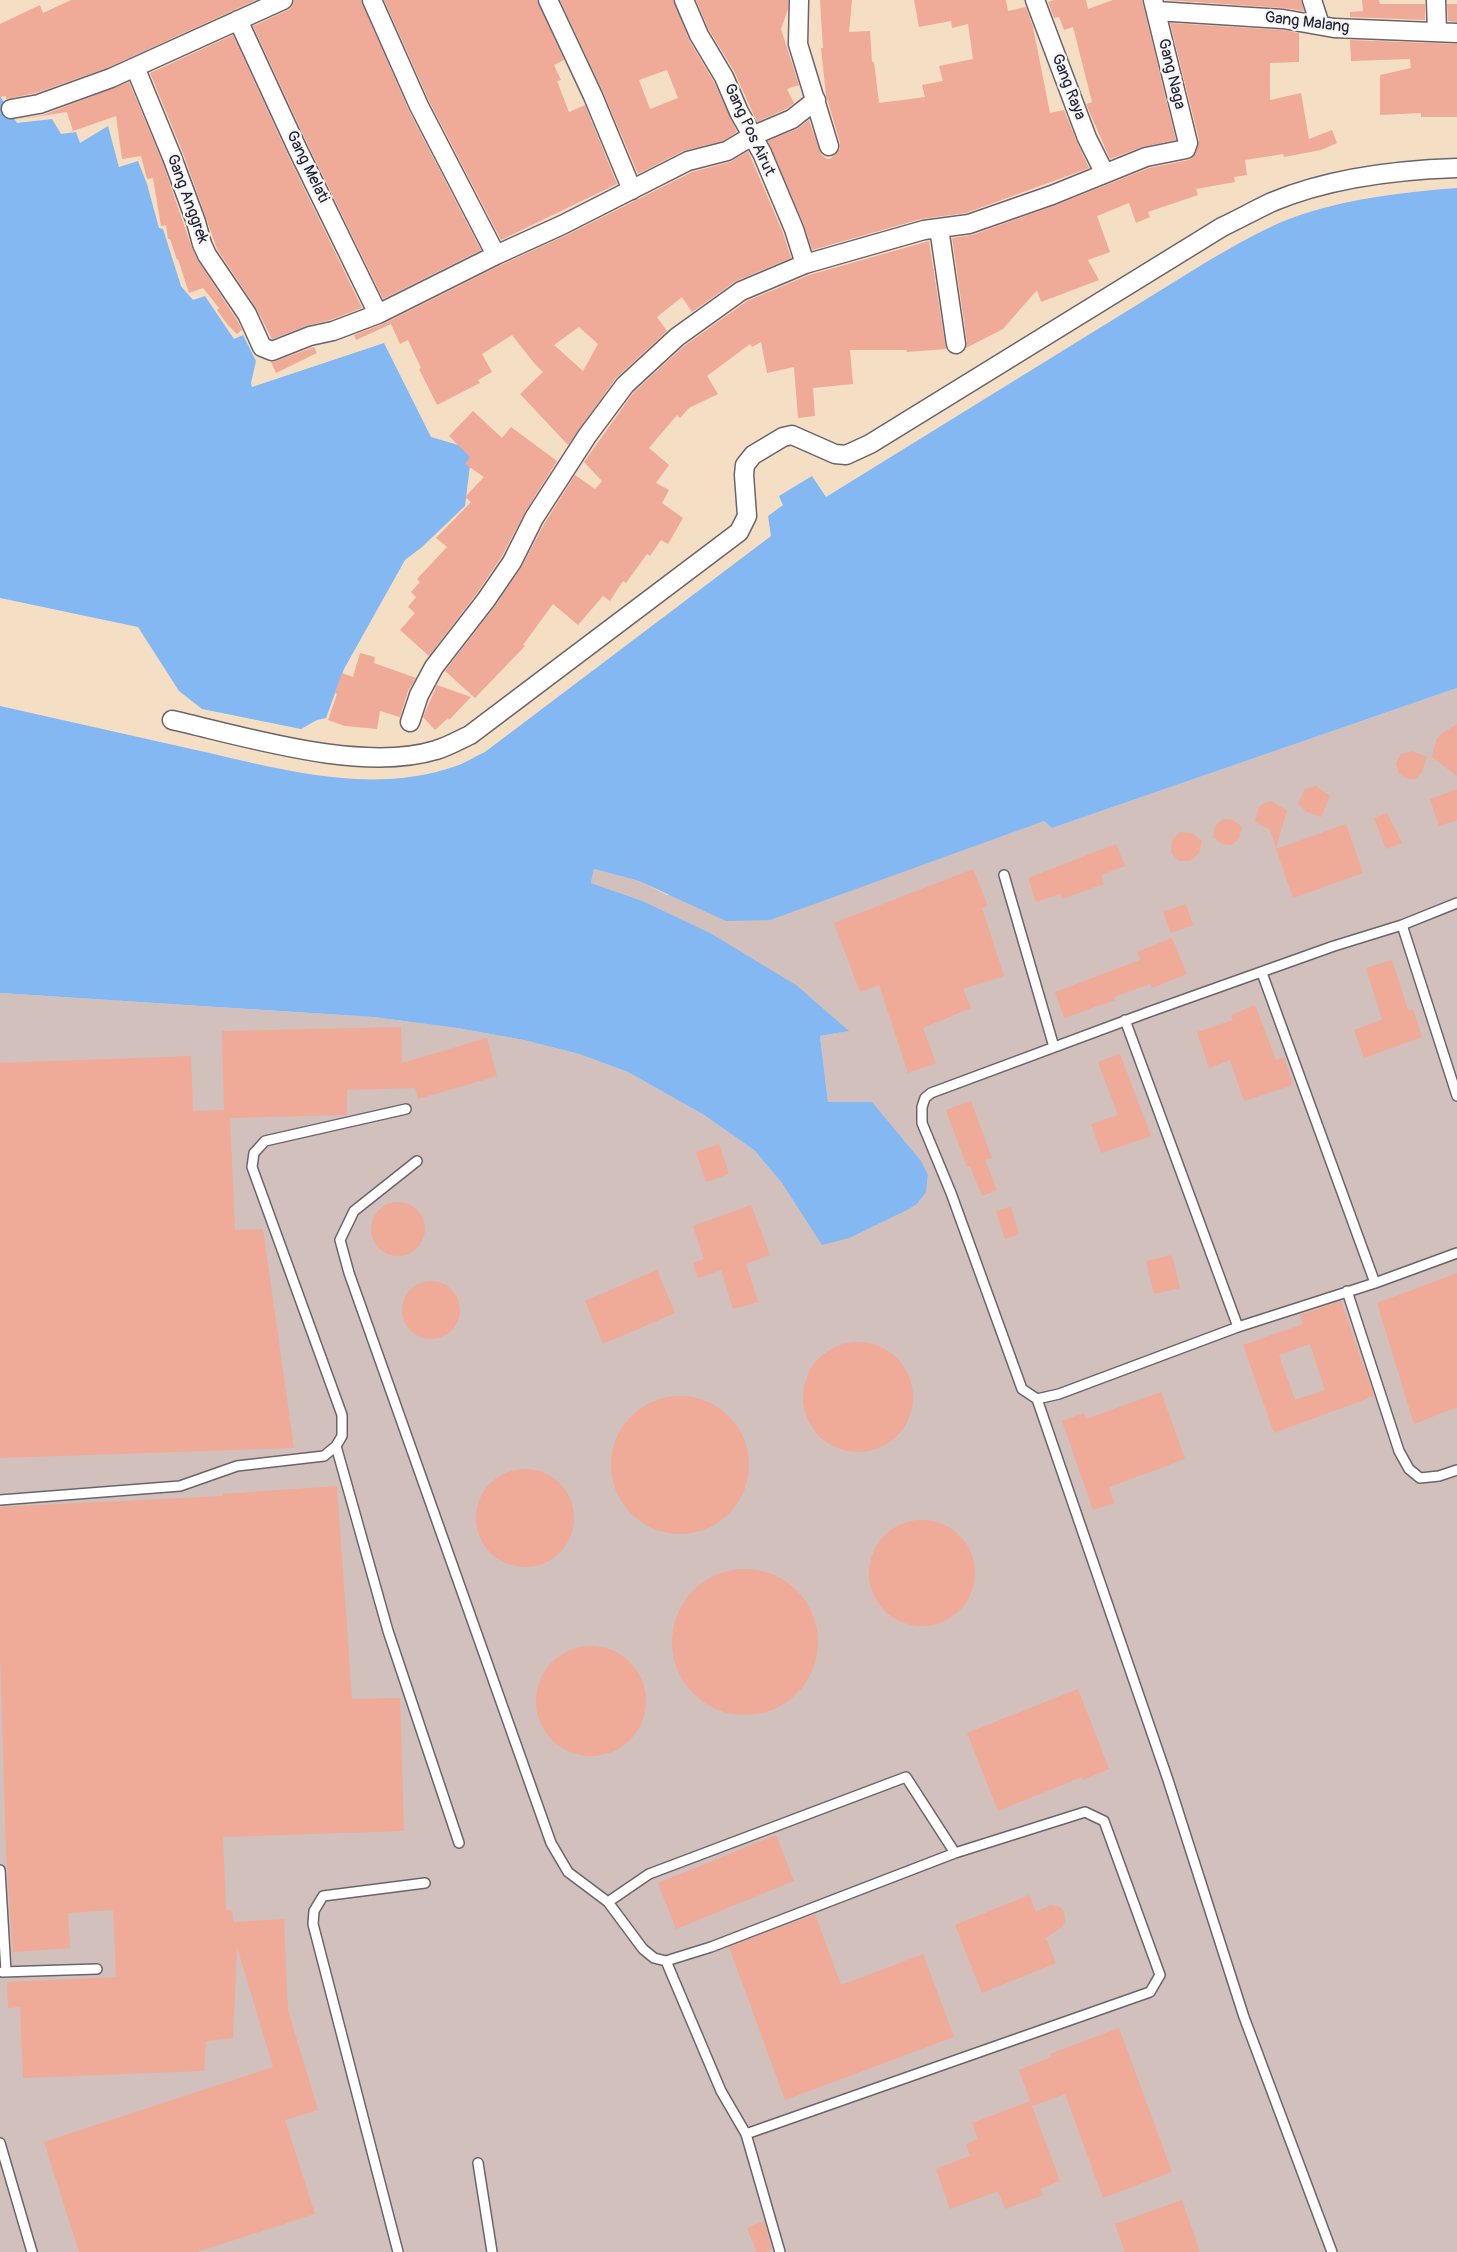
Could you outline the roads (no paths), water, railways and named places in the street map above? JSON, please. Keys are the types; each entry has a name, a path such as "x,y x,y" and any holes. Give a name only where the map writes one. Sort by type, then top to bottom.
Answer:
{"street":[{"path":"11,109 60,97 135,67 283,0"},
{"path":"372,0 419,106 496,255"},
{"path":"548,0 593,96 632,190"},
{"name":"Gang Pos Airut","path":"684,0 699,35 724,77 762,153 805,264"},
{"path":"799,0 798,44 829,146"},
{"name":"Gang Raya","path":"1035,0 1087,138 1104,172"},
{"path":"1312,0 1320,25"},
{"path":"1436,0 1437,32"},
{"name":"Gang Naga","path":"1104,172 1146,157 1187,147 1188,143 1155,6"},
{"name":"Gang Malang","path":"1155,6 1283,19 1334,28 1457,33"},
{"name":"Gang Melati","path":"238,20 378,314"},
{"name":"Gang Anggrek","path":"135,67 172,157 207,255 247,314 262,346 272,351 310,336 333,332 378,314"},
{"path":"378,314 688,161 727,151 752,136 792,119 816,100"},
{"path":"172,720 321,753 365,757 402,757 436,750 470,735 739,532 747,516 745,465 753,455 783,437 792,435 835,454 846,456 870,444 1222,228 1272,202 1318,187 1377,175 1457,168"},
{"path":"410,722 419,695 434,667 512,562 534,518 564,469 625,385 677,337 741,291 805,264 872,243 939,228 969,224 1052,195 1104,172"},
{"path":"939,228 956,344"}],"lane":[{"path":"1004,875 1054,1047"},
{"path":"1332,2252 1244,2017 1168,1780 1037,1399 1022,1389 951,1193 922,1123 922,1107 925,1098 931,1093 1125,1020 1334,946 1402,925 1457,903"},
{"path":"1402,925 1457,1096"},
{"path":"1262,973 1375,1283"},
{"path":"1125,1020 1238,1327"},
{"path":"0,1500 180,1486 237,1466 324,1456 336,1446 342,1436 342,1415 252,1167 254,1153 265,1141 406,1109"},
{"path":"417,1161 354,1211 340,1240 353,1284 550,1843 568,1872 608,1902 643,1949 654,1958 666,1961 711,1947 955,1853 1085,1812 1104,1821 1160,1975 1150,1992 746,2134"},
{"path":"1037,1399 1059,1394 1238,1327 1375,1283 1457,1253"},
{"path":"1347,1292 1399,1451 1409,1469 1420,1478 1439,1476 1457,1470"},
{"path":"336,1446 388,1631 459,1843"},
{"path":"608,1902 649,1874 906,1777 955,1853"},
{"path":"0,1870 3,1972 97,1969"},
{"path":"398,2252 313,1924 314,1911 323,1896 425,1883"},
{"path":"666,1961 721,2091 746,2134 780,2252"},
{"path":"0,2143 32,2252"},
{"path":"478,2163 492,2252"}],"water":[{"path":"0,96 17,123 52,119 61,134 76,132 80,143 108,126 119,167 138,161 159,228 163,229 181,286 193,300 205,296 234,339 243,335 256,361 252,387 384,343 431,437 472,449 465,506 405,560 344,669 326,718 301,729 202,709 179,691 138,627 0,598"},
{"path":"1457,188 1457,688 1052,828 1044,821 770,920 726,921 639,881 594,869 591,883 640,900 710,933 796,985 849,1031 820,1036 828,1102 872,1102 921,1161 928,1175 926,1192 917,1204 907,1210 849,1238 822,1245 782,1183 754,1150 704,1115 628,1072 579,1054 524,1040 373,1017 0,993 0,706 321,776 389,779 423,775 460,765 485,752 771,536 768,516 783,505 779,496 812,476 826,497 1208,261 1278,224 1322,208 1360,200"}]}
